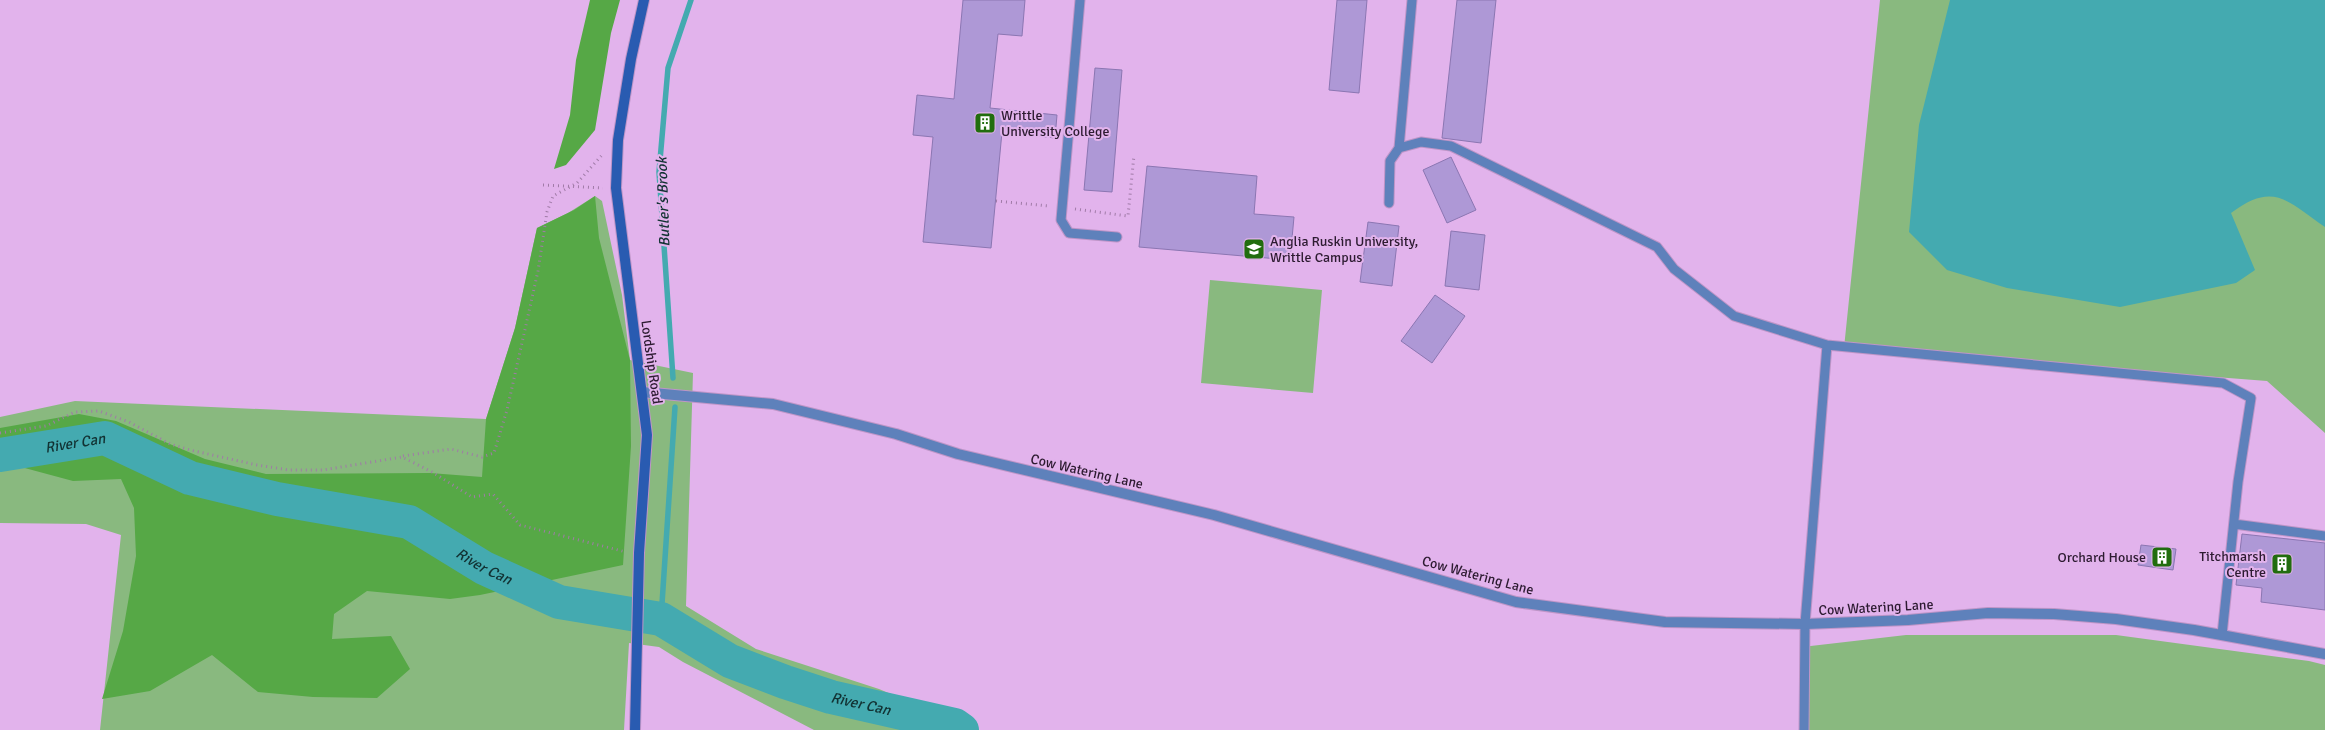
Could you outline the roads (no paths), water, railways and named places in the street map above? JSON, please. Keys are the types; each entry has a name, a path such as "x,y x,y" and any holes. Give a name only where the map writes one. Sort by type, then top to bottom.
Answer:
{"street":[{"name":"Lordship Road","path":"635,730 639,553 647,436 616,188 618,140 631,59 644,0"},
{"name":"Cow Watering Lane","path":"642,392 773,404 896,434 958,454 1214,515 1516,602 1665,622 1804,624 1908,620 1988,613 2054,614 2116,619 2222,635 2325,654"}],"lane":[{"path":"1080,0 1061,220 1069,233 1117,237"},
{"path":"1389,203 1390,161 1399,148 1412,0"},
{"path":"1399,148 1421,142 1451,146 1657,247 1674,269 1734,316 1827,345 2223,383 2251,398 2234,524 2222,635"},
{"path":"1804,730 1804,624 1827,345"},
{"path":"2234,524 2325,536"}],"waterway":[{"name":"Butler's Brook","path":"673,378 659,172 668,68 691,0"},
{"name":"Butler's Brook","path":"661,619 675,407"},
{"name":"River Can","path":"0,455 105,438 190,478 277,499 409,522 484,568 559,602 661,619 730,661 785,682 831,697 955,725 962,730"}],"place":[{"name":"Writtle University College","path":"985,123"},
{"name":"Anglia Ruskin University, Writtle Campus","path":"1254,249"},
{"name":"Orchard House","path":"2162,557"},
{"name":"Titchmarsh Centre","path":"2282,564"}]}
